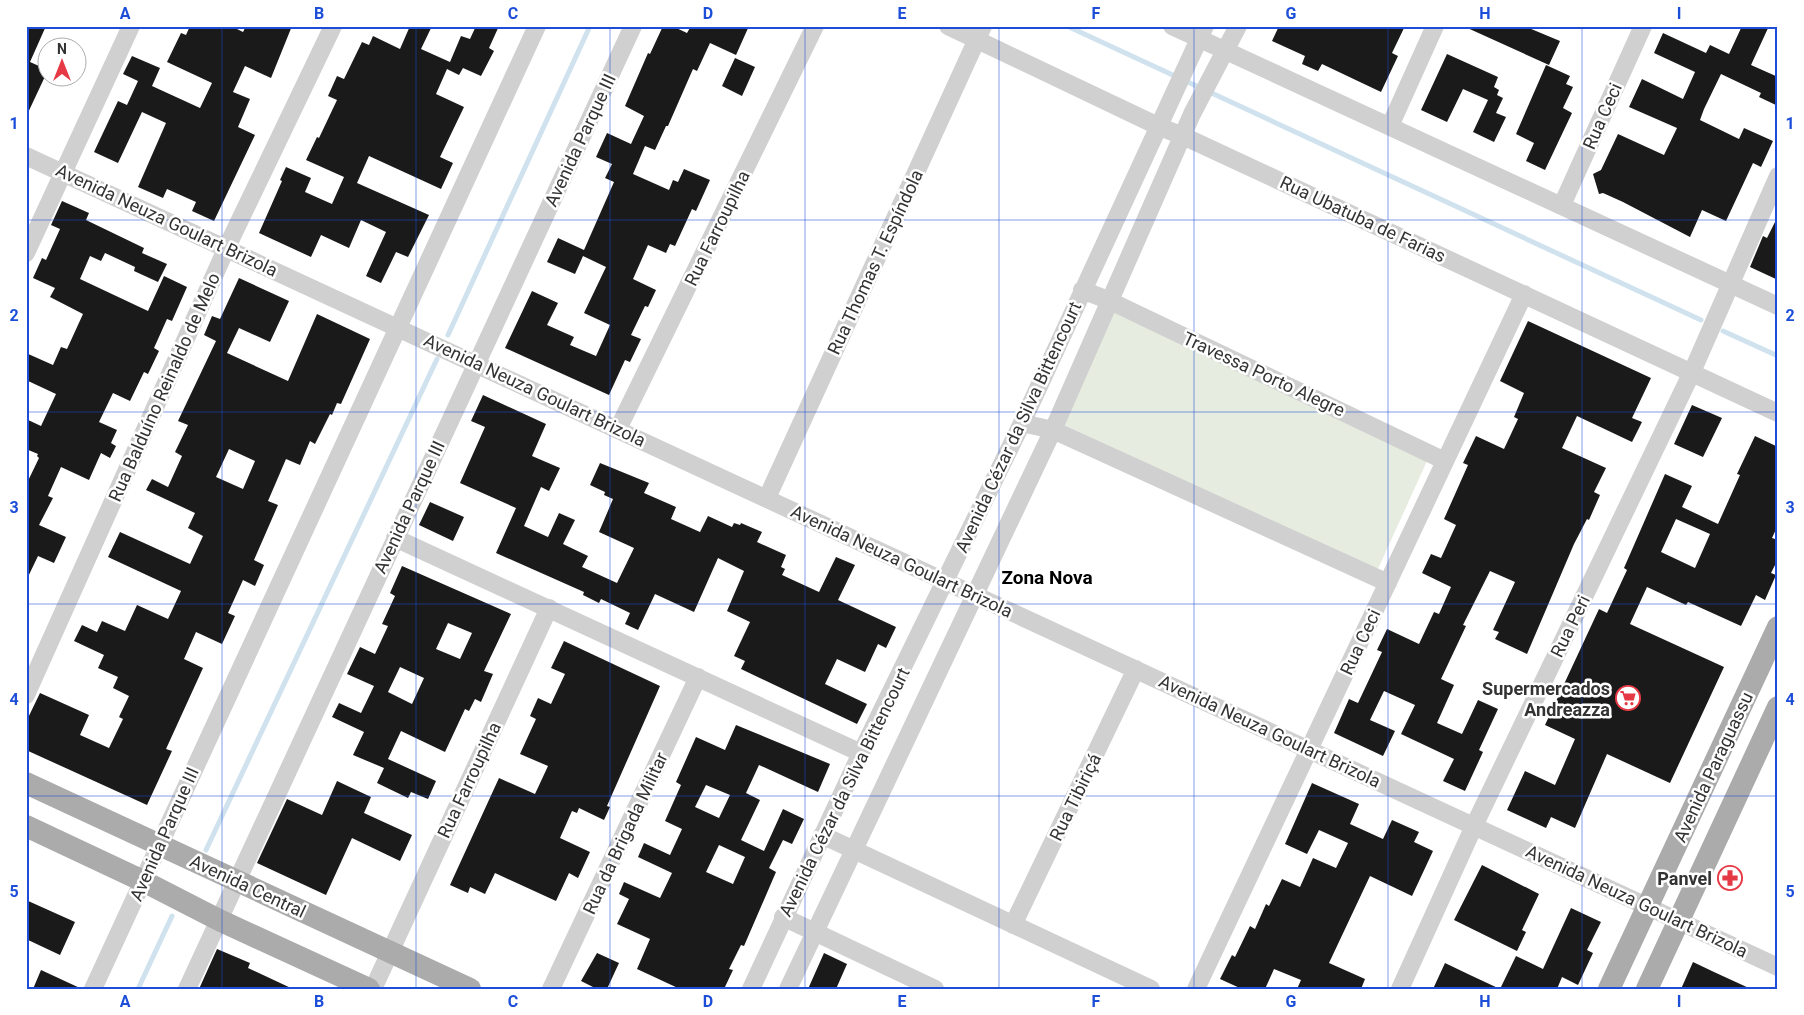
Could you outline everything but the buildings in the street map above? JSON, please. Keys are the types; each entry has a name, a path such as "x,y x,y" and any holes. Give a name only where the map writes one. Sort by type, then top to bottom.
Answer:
{"main road":[{"name":"Avenida Paraguassu","path":"1610,989 1778,627"},
{"name":"Avenida Paraguassu","path":"1647,989 1778,708"},
{"name":"Avenida Central","path":"26,783 470,989"},
{"path":"26,826 143,881 219,920 369,989"}],"street":[{"path":"26,254 131,26"},
{"name":"Rua Balduíno Reinaldo de Melo","path":"26,695 227,247 332,26"},
{"name":"Avenida Parque III","path":"93,989 158,844 537,26"},
{"name":"Avenida Parque III","path":"187,989 235,880 633,26"},
{"name":"Rua Farroupilha","path":"618,429 815,26"},
{"name":"Rua Ubatuba de Farias","path":"948,26 980,33 1164,120 1183,136 1778,413"},
{"path":"1172,26 1778,306"},
{"name":"Avenida Cézar da Silva Bittencourt","path":"788,989 1052,430 1192,114 1238,26"},
{"path":"1390,126 1436,26"},
{"name":"Rua Ceci","path":"1562,205 1643,26"},
{"name":"Rua Thomas T. Espíndola","path":"767,498 980,33"},
{"name":"Avenida Cézar da Silva Bittencourt","path":"751,989 861,753 1022,423 1082,290 1164,120 1199,40"},
{"name":"Avenida Neuza Goulart Brizola","path":"26,156 398,326 1778,967"},
{"path":"1729,283 1778,176"},
{"name":"Rua Peri","path":"1400,989 1474,826 1692,372 1729,283"},
{"name":"Travessa Porto Alegre","path":"1082,290 1108,300 1445,460"},
{"name":"Rua Ceci","path":"1196,989 1524,294"},
{"path":"1022,423 1052,430 1388,583"},
{"path":"394,538 861,753"},
{"name":"Rua Farroupilha","path":"373,989 548,608"},
{"name":"Rua Tibiriçá","path":"1013,925 1136,669"},
{"name":"Rua da Brigada Militar","path":"551,989 698,677"},
{"path":"822,835 1151,989"},
{"path":"783,917 935,989"}],"shaded area":[{"path":"1112,311 1427,461 1377,571 1060,423"}],"waterway":[{"path":"448,335 590,26"},
{"path":"1067,26 1701,320"},
{"path":"1723,331 1778,356"},
{"path":"206,850 437,359"},
{"path":"138,989 172,916"}],"place":[{"name":"Supermercados Andreazza","path":"1628,698"},
{"name":"Panvel","path":"1730,878"}],"district":[{"name":"Zona Nova","path":"1047,577"}]}
